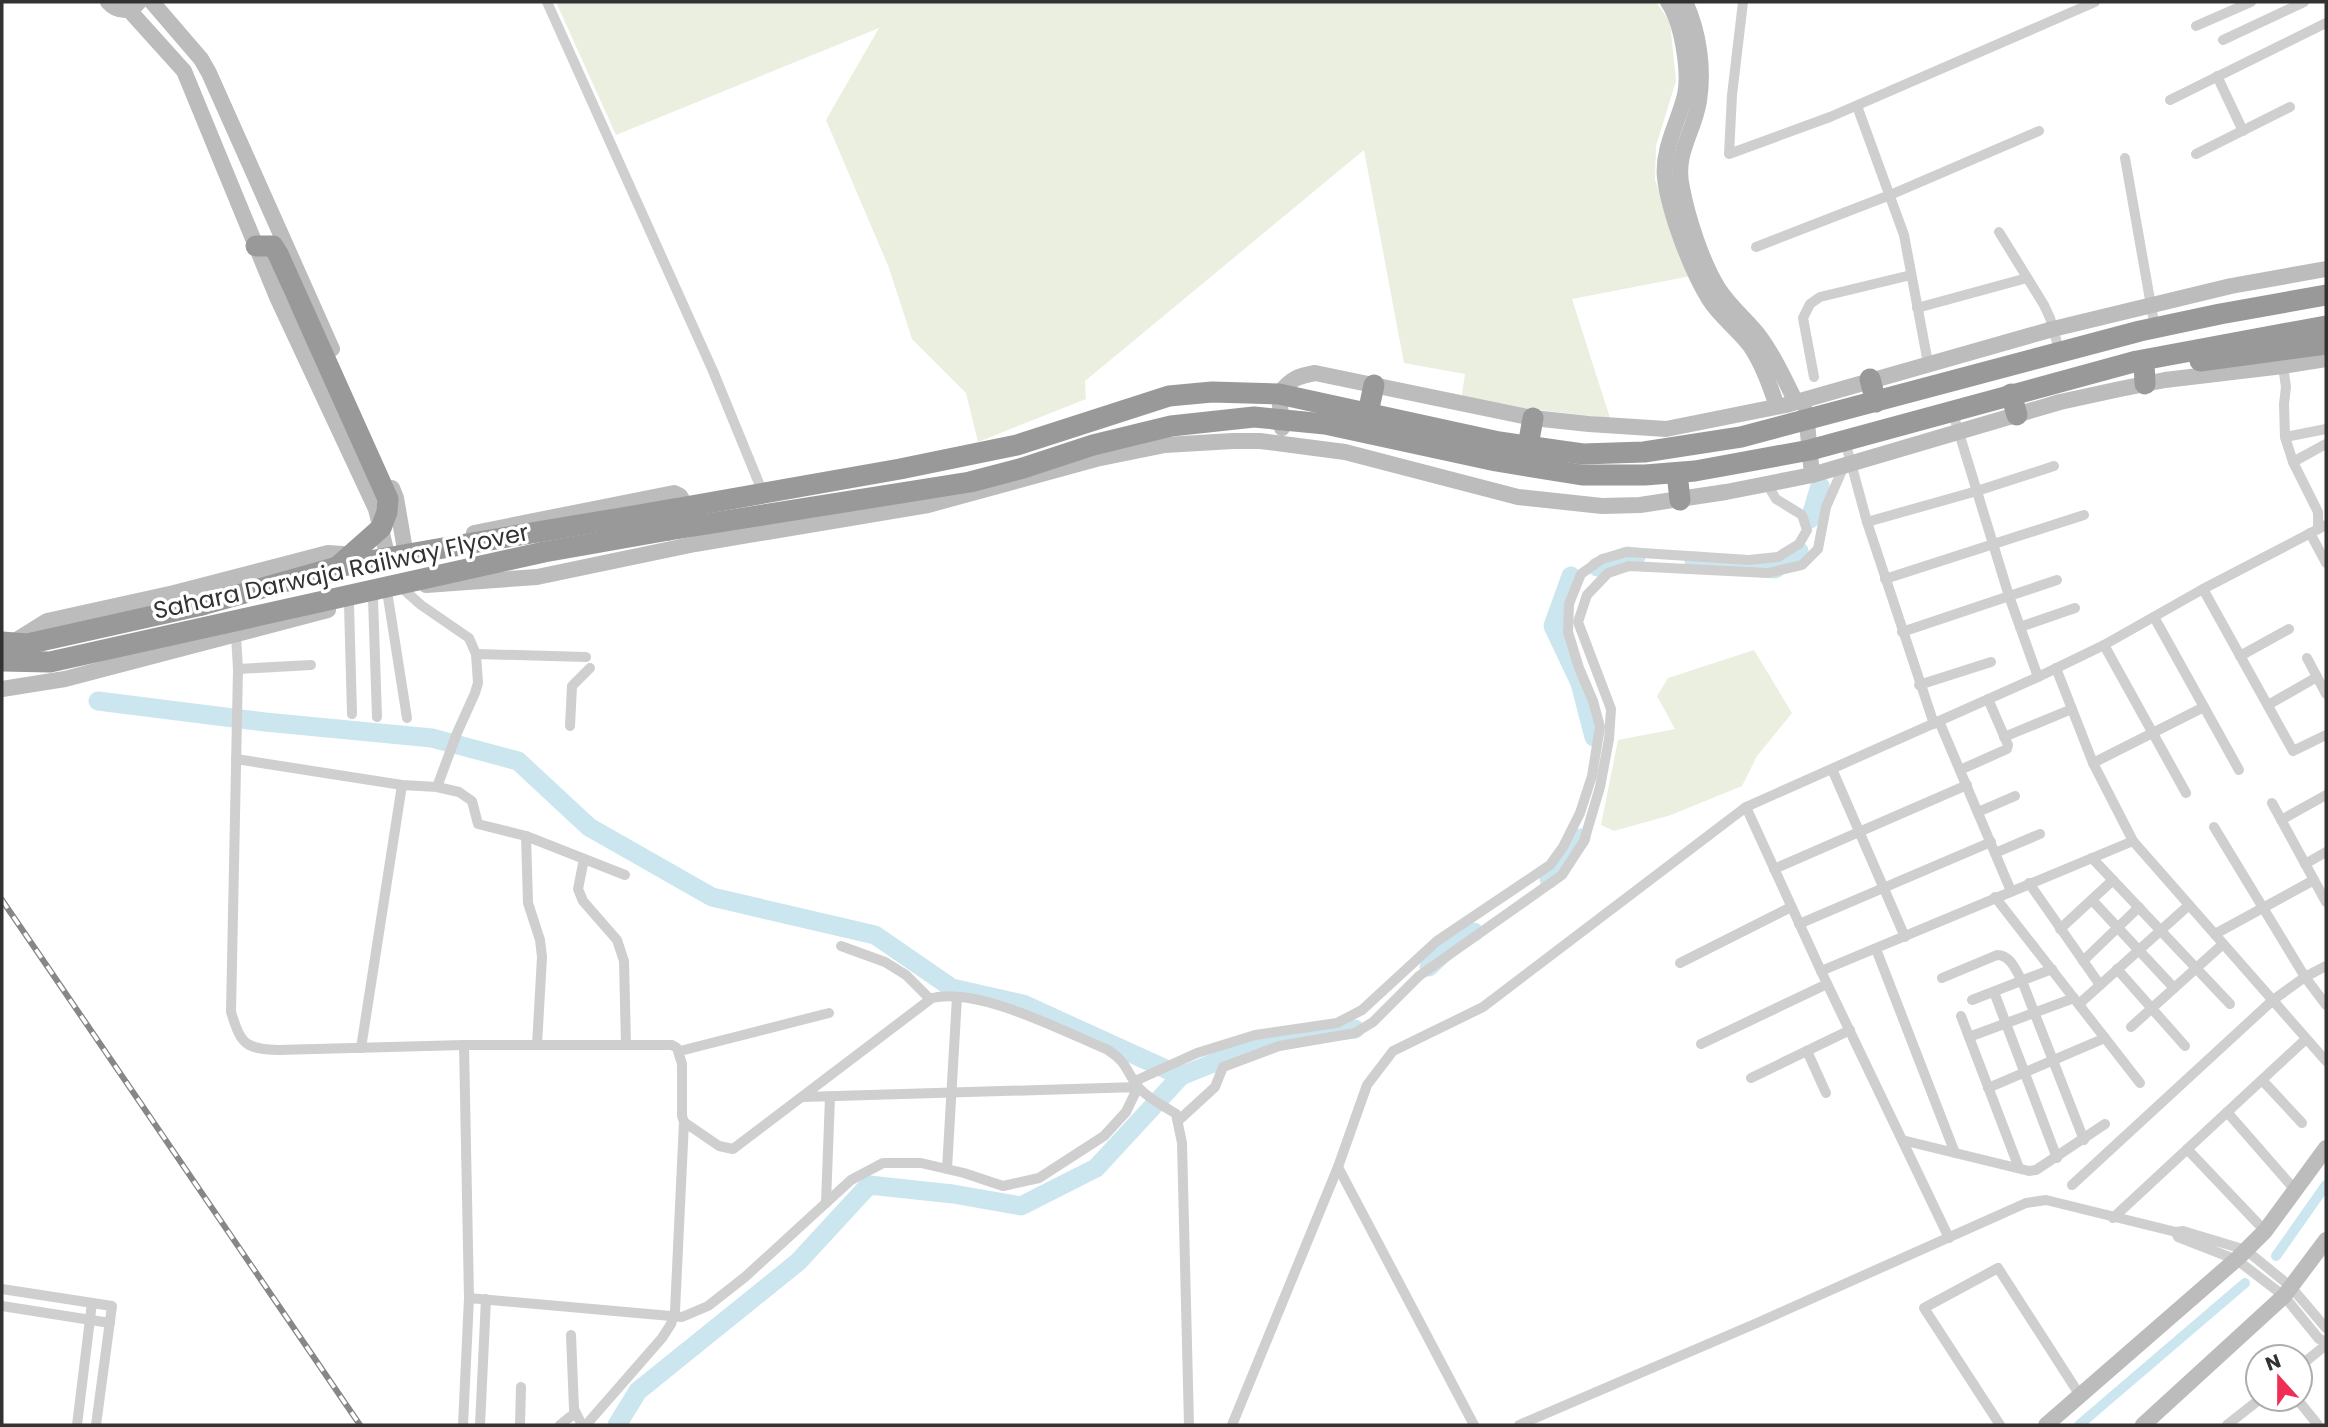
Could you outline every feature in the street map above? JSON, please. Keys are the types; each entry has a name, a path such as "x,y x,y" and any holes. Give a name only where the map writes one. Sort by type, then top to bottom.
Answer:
{"highway":[{"path":"256,246 273,246 278,254 388,499 380,544 337,567"},
{"path":"2210,316 2200,307 2326,282"},
{"path":"687,521 763,493 1017,445 1168,396 1212,392 1279,394 1499,442 1583,454 1644,452 1682,436 1741,437 1803,408 1876,402 2155,328 2326,295"},
{"path":"687,521 970,482 1023,468 1093,444 1171,426 1254,417 1325,425 1496,461 1582,475 1677,473 1810,450 2140,361 2326,326"},
{"path":"2140,361 2156,364 2229,358 2326,344"},
{"path":"2140,361 2145,384"},
{"path":"1870,379 1876,402"},
{"path":"1368,413 1374,386"},
{"path":"2011,394 2017,415"},
{"path":"1528,446 1534,418"},
{"path":"1677,473 1680,500"},
{"name":"Sahara Darwaja Railway Flyover","path":"2,662 50,662 544,552 669,530 687,521"},
{"name":"Sahara Darwaja Railway Flyover","path":"10,640 27,644 202,605 337,567 471,541 687,521"}],"street":[{"path":"108,2 120,10 134,6 184,71 277,297 371,498 380,544 373,573 377,580 469,638 476,654 478,683 437,787"},
{"path":"152,2 201,59 209,73 396,498 407,546"},
{"path":"547,2 713,371 763,493"},
{"path":"1668,2 1676,16 1685,70 1685,94 1664,155 1665,179 1670,201 1677,226 1700,282 1721,315 1751,346 1763,368 1777,406"},
{"path":"1685,2 1695,24 1700,79 1699,101 1681,152 1679,173 1682,190 1712,277 1725,299 1763,340 1803,408 1812,475"},
{"path":"1743,2 1732,95 1729,154 1857,106 2095,2"},
{"path":"2196,26 2250,2"},
{"path":"2223,40 2304,2"},
{"path":"2170,100 2326,23"},
{"path":"2217,76 2243,131"},
{"path":"1857,106 1904,234 1928,363"},
{"path":"2196,154 2290,107"},
{"path":"1756,247 1890,195 2039,131"},
{"path":"2125,158 2155,328"},
{"path":"1999,232 2044,305 2060,353"},
{"path":"1286,444 1280,419 1279,394 1289,381 1298,376 1315,373 1534,418 1666,429 1682,436 1777,406 1803,408 1870,379 2053,329 2231,286 2326,269"},
{"path":"1814,377 1803,318 1810,304 1820,298 1911,275"},
{"path":"1917,308 2027,278"},
{"path":"10,640 9,687 65,679 236,636 393,590 425,585 537,577 687,521 929,505 1096,459 1165,445 1233,441 1286,444 1345,452 1518,497 1602,506 1640,505 1812,475 2060,402 2145,384 2326,359"},
{"path":"2283,366 2286,387 2285,437 2293,462 2318,512 2318,529 2326,562"},
{"path":"1952,410 2009,596 2038,677"},
{"path":"2285,437 2326,429"},
{"path":"1845,441 1848,465 1919,685 1960,770 2011,891"},
{"path":"2293,462 2326,444"},
{"path":"1177,1117 1215,1087 1223,1067 1279,1046 1355,1033 1373,1022 1429,969 1562,875 1584,841 1600,787 1609,739 1611,709 1578,622 1587,595 1608,573 1629,566 1768,573 1802,565 1818,549 1826,507 1848,465"},
{"path":"1867,522 2054,466"},
{"path":"803,1097 1139,1086 1197,1053 1255,1035 1337,1023 1362,1010 1437,942 1550,865 1563,847 1580,813 1592,776 1600,727 1568,632 1569,604 1581,574 1602,559 1627,552 1749,560 1778,557 1799,544 1807,530 1802,515 1776,499 1767,484"},
{"path":"407,546 674,493 680,496 687,521"},
{"path":"1885,579 2084,515"},
{"path":"1232,1425 1338,1167 1367,1085 1393,1051 1483,1007 1746,807 2104,645 2318,529"},
{"path":"2,649 10,640 47,621 174,593 328,552 398,543 407,546 419,559 420,567 393,590 377,716"},
{"path":"1902,632 2057,580"},
{"path":"2203,589 2293,751 2326,735"},
{"path":"393,590 407,718"},
{"path":"348,604 352,714"},
{"path":"2020,627 2075,608"},
{"path":"2154,617 2239,769"},
{"path":"2240,656 2289,629"},
{"path":"236,636 238,669 231,1012 238,1033 246,1045 256,1049 672,1045 680,1051 681,1116 684,1122 719,1146 733,1149 930,999 944,995 983,1001 1018,1013 1108,1050 1126,1065 1139,1086 1177,1117 1182,1143 1189,1425"},
{"path":"2104,645 2186,793"},
{"path":"476,654 565,656 588,662 572,686 570,726"},
{"path":"565,656 566,670"},
{"path":"2307,657 2326,694"},
{"path":"1919,685 1991,662"},
{"path":"238,669 312,665"},
{"path":"2056,668 2093,763 2133,841 2326,1061"},
{"path":"2268,705 2318,677"},
{"path":"1960,770 2007,749 1988,699"},
{"path":"2093,763 2204,707"},
{"path":"2004,737 2072,709"},
{"path":"236,758 402,785 437,787 467,796 472,801 478,824 526,836 625,875"},
{"path":"1832,769 1905,937"},
{"path":"361,1048 402,785"},
{"path":"1774,869 1966,785"},
{"path":"2281,820 2326,795"},
{"path":"1978,812 2015,796"},
{"path":"2272,803 2326,902"},
{"path":"1746,807 1827,984 1949,1238"},
{"path":"2214,827 2305,977 2326,1005"},
{"path":"1799,924 1884,887 2040,834"},
{"path":"526,836 528,902 540,940 542,957 537,1045"},
{"path":"1821,971 2133,841"},
{"path":"2305,864 2326,852"},
{"path":"2092,858 2230,1004"},
{"path":"584,859 578,889 583,901 617,940 624,961 626,1045"},
{"path":"2060,929 2113,880"},
{"path":"2215,934 2314,880"},
{"path":"2029,883 2100,985"},
{"path":"1995,897 2140,1083"},
{"path":"2092,900 2174,988"},
{"path":"1969,1037 2076,1001 2100,985 2189,905"},
{"path":"1680,963 1791,907"},
{"path":"2083,961 2139,907"},
{"path":"2131,1027 2223,944"},
{"path":"841,946 885,962 906,975 930,999"},
{"path":"1876,948 1955,1153"},
{"path":"1942,978 2004,955 2022,981 2084,1140"},
{"path":"2072,1185 2273,1000 2326,966"},
{"path":"1972,1000 2052,969"},
{"path":"2117,970 2185,1046"},
{"path":"1701,1044 1827,984"},
{"path":"1994,992 2057,1158"},
{"path":"947,1169 957,997"},
{"path":"680,1051 829,1013"},
{"path":"1961,1016 2019,1168"},
{"path":"1751,1078 1850,1030"},
{"path":"1988,1088 2105,1038"},
{"path":"2113,1218 2306,1038"},
{"path":"463,1425 469,1298 464,1045"},
{"path":"1807,1051 1826,1093"},
{"path":"2262,1080 2302,1123"},
{"path":"469,1298 682,1317 708,1306 745,1277 851,1180 883,1163 921,1163 1003,1186 1039,1178 1104,1136 1126,1112 1139,1086"},
{"path":"826,1203 830,1097"},
{"path":"2227,1112 2295,1190"},
{"path":"571,1335 575,1413 584,1425 662,1338 673,1318 684,1122"},
{"path":"1902,1140 2036,1170 2105,1124"},
{"path":"2046,1425 2242,1255 2265,1231 2326,1148"},
{"path":"2187,1149 2265,1231"},
{"path":"1338,1167 1475,1425"},
{"path":"1519,1425 2036,1200 2046,1200 2176,1232 2178,1237 2242,1255 2287,1292 2321,1313 2326,1328"},
{"path":"2143,1425 2287,1292 2326,1240"},
{"path":"2000,1425 1924,1308 1997,1268 2081,1397"},
{"path":"2,1289 112,1306 96,1425"},
{"path":"2287,1292 2301,1317 2319,1339 2326,1343"},
{"path":"480,1425 486,1299"},
{"path":"77,1425 92,1303"},
{"path":"2,1306 110,1323"},
{"path":"2301,1317 2321,1313"},
{"path":"520,1425 521,1387"},
{"path":"2227,1425 2244,1412"},
{"path":"560,1425 575,1413"},
{"path":"2241,1415 2249,1425"}],"shaded area":[{"path":"556,2 1656,2 1670,22 1676,81 1656,146 1655,180 1691,276 1572,299 1610,418 1461,401 1465,374 1404,363 1364,150 1085,381 1086,399 978,442 966,393 912,339 889,268 826,120 879,28 616,135"},
{"path":"1754,650 1792,713 1757,756 1742,786 1671,815 1614,831 1601,825 1618,740 1675,729 1657,696 1668,678"}],"waterway":[{"path":"1810,519 1820,486"},
{"path":"1694,561 1775,569 1799,551"},
{"path":"1597,567 1627,556 1636,557"},
{"path":"1571,576 1553,626 1580,683 1594,737"},
{"path":"98,701 265,722 432,738 518,761 589,827 712,897 875,935 952,988 1023,1004 1181,1076"},
{"path":"1549,879 1581,838"},
{"path":"1429,967 1456,941 1474,932"},
{"path":"617,1425 638,1391 798,1262 869,1185 953,1194 1021,1206 1096,1168 1181,1076 1276,1038 1355,1029"},
{"path":"2276,1256 2326,1185"},
{"path":"2079,1425 2245,1283"}],"railway":[{"path":"2,900 360,1425"}]}
